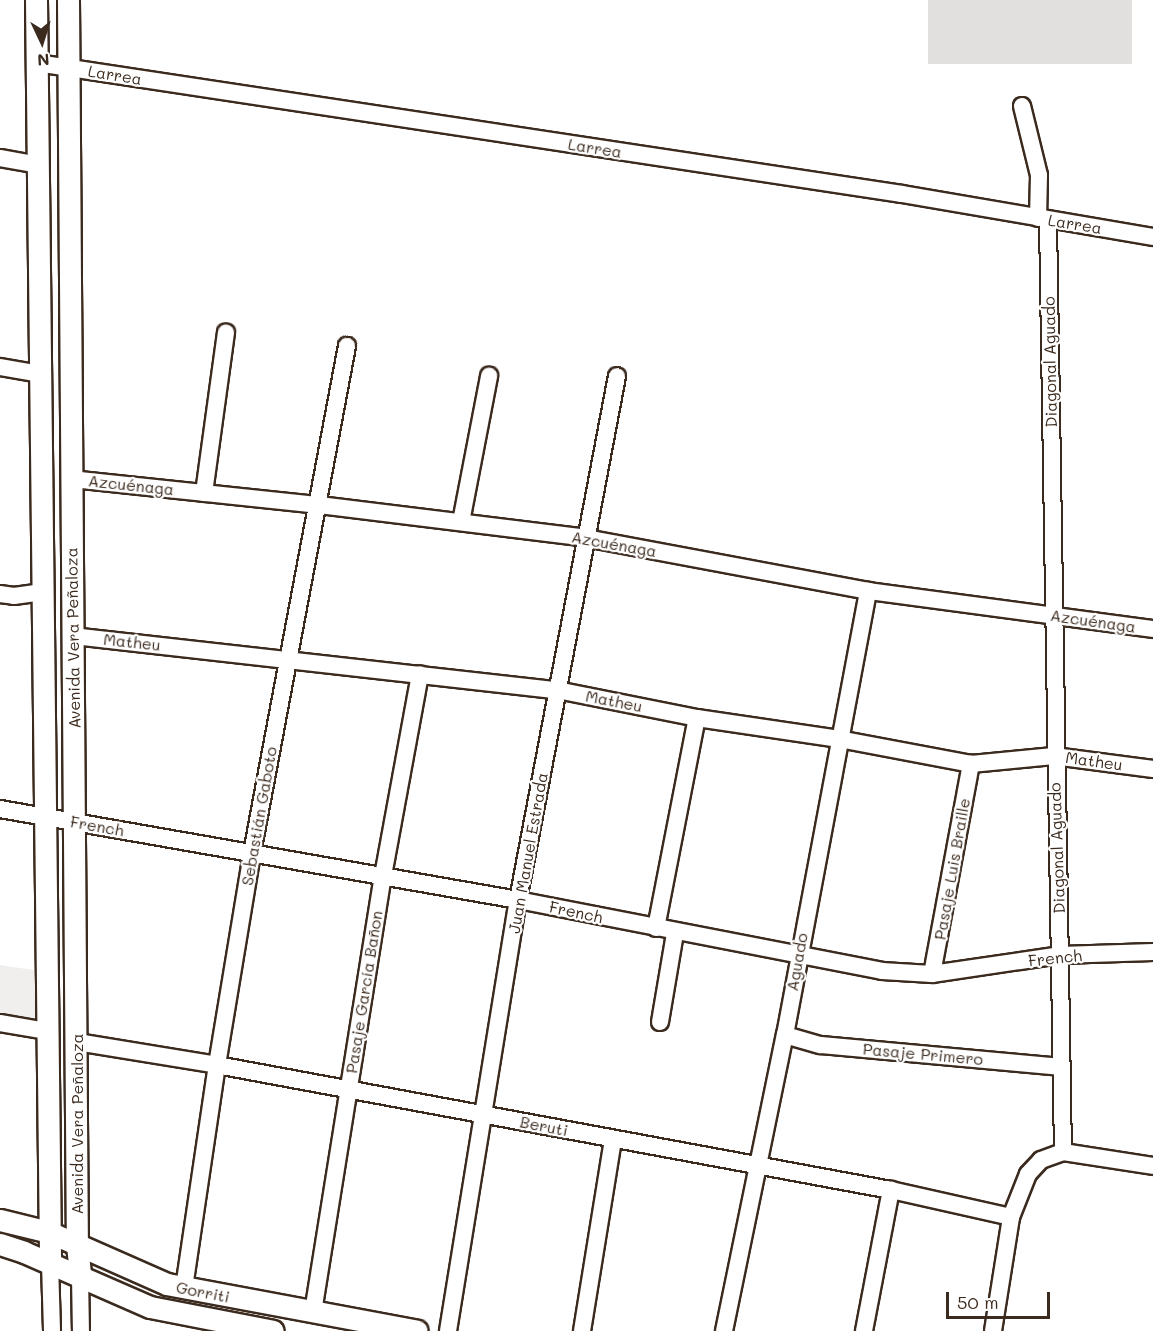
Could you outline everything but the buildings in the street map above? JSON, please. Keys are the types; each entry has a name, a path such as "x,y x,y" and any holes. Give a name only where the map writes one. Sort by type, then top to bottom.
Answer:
{"main road":[{"name":"Avenida Vera Peñaloza","path":"36,0 51,1263"},
{"name":"Avenida Vera Peñaloza","path":"68,0 77,1245 80,1276"},
{"name":"Gorriti","path":"0,1220 49,1232 167,1284 417,1331"},
{"name":"Gorriti","path":"0,1244 51,1263 150,1307 273,1331"}],"street":[{"name":"Larrea","path":"37,63 890,192 1153,237"},
{"name":"Diagonal Aguado","path":"1022,106 1039,175 1043,219 1060,955 1062,1152"},
{"path":"0,158 38,165"},
{"path":"204,493 226,333"},
{"name":"Sebastián Gaboto","path":"184,1288 217,1065 252,853 347,346"},
{"path":"0,368 40,374"},
{"path":"461,522 489,376"},
{"name":"Juan Manuel Estrada","path":"448,1331 518,900 617,376"},
{"name":"Azcuénaga","path":"71,479 319,505 586,538 868,591 1153,629"},
{"name":"Aguado","path":"724,1331 756,1165 785,1035 798,953 868,591"},
{"path":"0,594 14,596 42,592"},
{"name":"Matheu","path":"73,636 288,658 557,690 697,717 839,739 971,764 1054,756 1153,769"},
{"name":"Pasaje García Bañon","path":"313,1312 383,876 420,674"},
{"path":"656,928 697,717"},
{"name":"Pasaje Luis Braille","path":"932,974 971,764"},
{"name":"French","path":"0,809 518,900 675,933 798,953 882,971 932,974 1060,955 1153,952"},
{"path":"660,1022 675,933"},
{"path":"0,1023 47,1031"},
{"name":"Pasaje Primero","path":"785,1035 821,1045 1062,1067"},
{"name":"Beruti","path":"77,1042 217,1065 891,1190 1011,1217"},
{"path":"582,1331 614,1139"},
{"path":"993,1331 1011,1217 1028,1174 1041,1160 1062,1152 1153,1166"},
{"path":"864,1331 891,1190"},
{"path":"51,1263 52,1331"},
{"path":"80,1276 81,1331"}],"shaded area":[{"path":"928,0 1132,0 1132,64 928,64"},
{"path":"0,965 47,972 47,1031 0,1023"}]}
